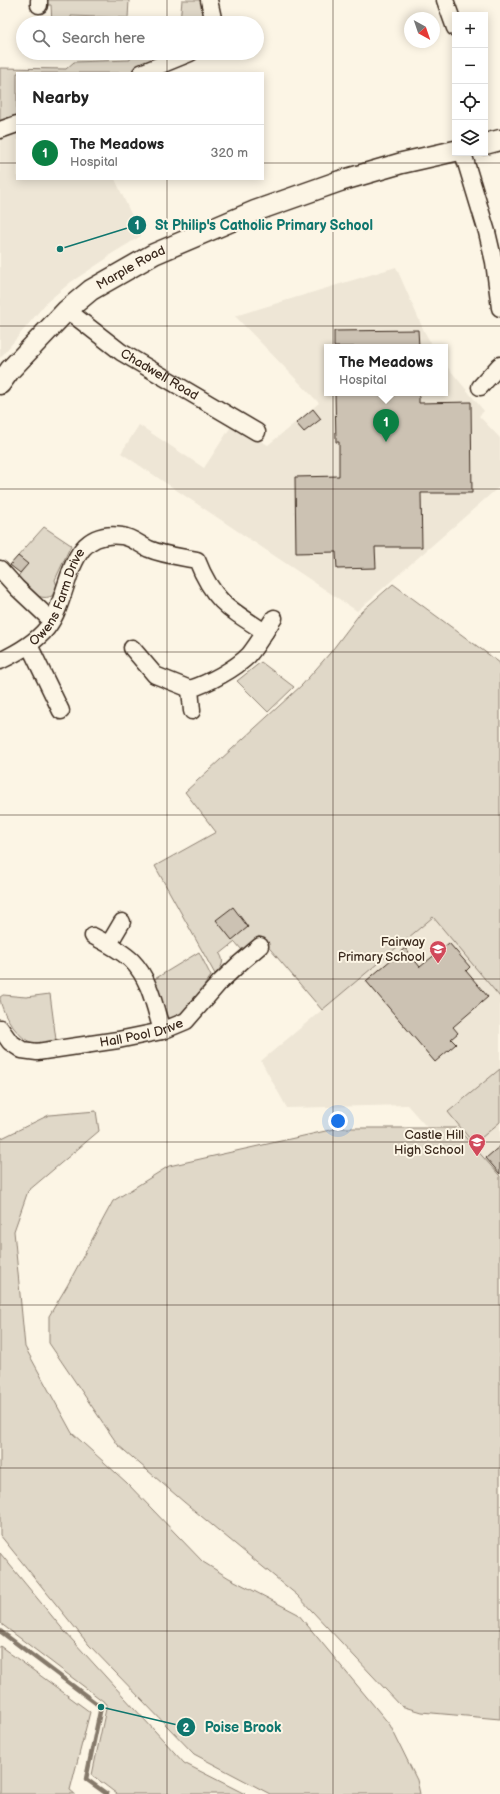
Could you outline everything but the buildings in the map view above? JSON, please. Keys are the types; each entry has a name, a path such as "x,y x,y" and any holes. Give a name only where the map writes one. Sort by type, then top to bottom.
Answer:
{"main road":[{"name":"Marple Road","path":"0,384 10,370 67,310 91,290 154,254 255,212 347,179 402,163 452,152"}],"street":[{"path":"209,0 212,16"},
{"path":"445,0 452,20"},
{"path":"143,72 173,60"},
{"path":"0,130 16,124"},
{"path":"464,156 487,232 494,262 500,308"},
{"name":"Chadwell Road","path":"67,310 121,352 257,432"},
{"path":"480,386 500,365"},
{"name":"Owens Farm Drive","path":"0,660 16,654 29,645 47,628 60,606 79,551 91,540 105,535 123,536 151,550 197,560 204,577 214,594 231,610 265,632"},
{"path":"0,569 17,588 52,620"},
{"path":"132,648 156,675 190,689 206,684 240,663 249,654 274,618"},
{"path":"29,645 61,711"},
{"path":"190,689 192,711"},
{"path":"109,944 122,922"},
{"path":"92,936 109,944 132,961 147,984 162,1031"},
{"name":"Hall Pool Drive","path":"0,1028 10,1042 22,1050 37,1052 118,1040 162,1031 186,1021 220,983 260,946"}],"shaded area":[{"path":"39,0 129,0 128,16 52,16 51,5 39,5"},
{"path":"182,0 209,0 212,16 181,16"},
{"path":"173,60 143,72 16,72 16,123 0,130 0,68 66,69 74,62"},
{"path":"16,131 16,180 115,180 141,236 108,256 109,257 71,282 47,302 0,358 0,138"},
{"path":"396,267 424,331 431,344 324,344 324,396 448,396 448,368 484,411 479,416 500,438 500,486 357,611 121,453 139,425 204,468 232,425 268,445 319,403 235,316"},
{"path":"44,527 71,545 55,580 57,586 52,596 47,597 37,596 17,578 27,564 18,556"},
{"path":"393,584 500,663 500,997 433,917 322,1010 259,936 242,950 235,942 220,954 222,964 215,974 155,866 216,832 185,792 302,685 330,653 361,612"},
{"path":"261,662 294,687 268,712 237,681"},
{"name":"Fairway Primary School","path":"500,861 500,1209 407,1105 287,1108 261,1061"},
{"path":"199,952 211,976 189,1007 173,1019 164,1016 153,980"},
{"path":"50,994 56,1040 42,1043 28,1041 22,1037 11,1024 3,1010 0,997 3,995 26,997"},
{"path":"500,1069 500,1122 474,1144 448,1112"},
{"path":"96,1111 99,1131 28,1191 14,1231 25,1347 72,1433 127,1483 203,1562 229,1578 298,1614 390,1725 417,1780 420,1794 270,1794 194,1754 89,1645 0,1535 0,1139 49,1115"},
{"path":"339,1128 457,1128 500,1176 500,1719 421,1712 401,1706 297,1595 184,1502 118,1445 49,1343 49,1316 113,1201 169,1166"},
{"path":"0,1553 65,1632 184,1763 245,1794 117,1794 92,1775 107,1704 0,1623"},
{"path":"0,1646 90,1712 70,1790 75,1794 0,1794"}],"waterway":[{"path":"0,1631 101,1707 86,1779 107,1794"}],"place":[{"name":"St Philip's Catholic Primary School","path":"60,249"},
{"name":"The Meadows","path":"386,442"},
{"name":"Fairway Primary School","path":"438,964"},
{"name":"Castle Hill High School","path":"477,1157"},
{"name":"Poise Brook","path":"101,1707"}]}
